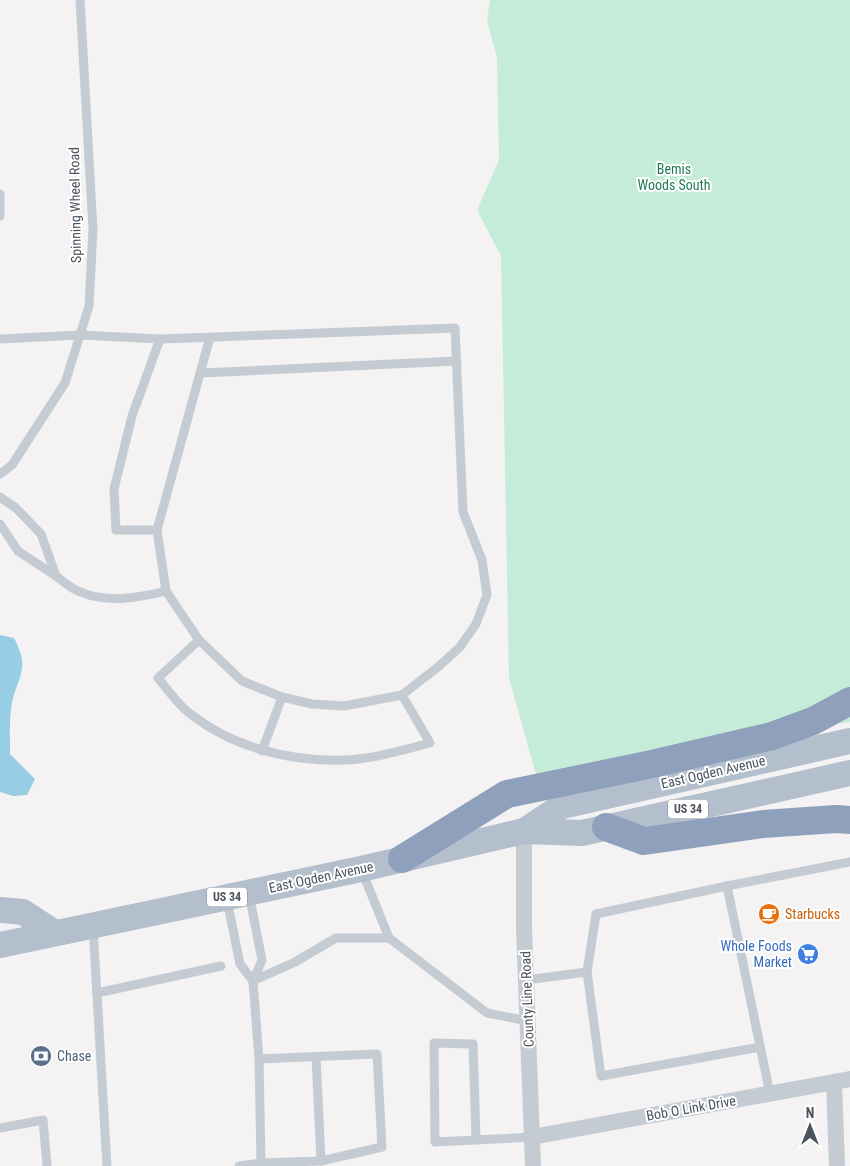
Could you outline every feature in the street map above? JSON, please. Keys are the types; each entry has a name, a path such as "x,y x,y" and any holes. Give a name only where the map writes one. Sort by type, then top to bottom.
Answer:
{"highway":[{"path":"402,859 507,794 652,764 772,736 813,721 850,701"},
{"path":"606,827 644,841 763,824 836,819 850,820"}],"main road":[{"name":"East Ogden Avenue","path":"524,831 562,806 850,741"},
{"name":"East Ogden Avenue","path":"0,945 93,927 361,869 524,831 582,833 850,772"},
{"path":"0,910 23,912 55,933"}],"street":[{"name":"County Line Road","path":"524,831 526,980 533,1166"},
{"name":"Bob O Link Drive","path":"532,1138 842,1080"},
{"path":"837,1166 842,1080"}],"lane":[{"name":"Spinning Wheel Road","path":"0,474 12,465 65,383 89,306 93,229 80,0"},
{"path":"0,194 0,216"},
{"path":"0,339 80,336 160,340 455,328 463,512 482,560 487,595 476,624 460,647 402,695 344,706 312,704 282,697 242,681 199,640 166,591 157,530 210,338"},
{"path":"157,530 116,530 114,489 132,416 160,340"},
{"path":"200,373 457,361"},
{"path":"0,497 16,508 41,534 56,576"},
{"path":"0,524 18,551 77,591 104,599 138,598 166,591"},
{"path":"199,640 158,678 186,711 210,729 262,751 308,758 346,760 386,754 430,743 402,695"},
{"path":"262,751 282,697"},
{"path":"760,1047 601,1076 587,972 596,914 850,862"},
{"path":"361,869 389,938 487,1014 528,1021"},
{"path":"727,886 770,1094"},
{"path":"238,895 240,964 253,981"},
{"path":"238,895 262,960 253,981 259,1059 261,1163"},
{"path":"93,927 108,1166"},
{"path":"253,981 294,962 336,938 389,938"},
{"path":"97,993 221,966"},
{"path":"526,980 587,972"},
{"path":"476,1140 473,1044 434,1043 435,1142 532,1138"},
{"path":"240,1166 261,1163 321,1161 382,1146 377,1054 259,1059"},
{"path":"316,1057 321,1161"},
{"path":"0,1128 43,1120 47,1166"}],"green space":[{"name":"Bemis Woods South","path":"490,0 850,0 850,722 752,735 539,779 535,771 509,678 501,256 477,210 499,160 497,58 487,20"}],"water":[{"path":"0,635 14,638 21,657 22,671 11,708 10,754 35,779 27,795 13,796 0,792"}],"place":[{"name":"Starbucks","path":"769,914"},
{"name":"Whole Foods Market","path":"808,954"},
{"name":"Chase","path":"41,1056"}]}
